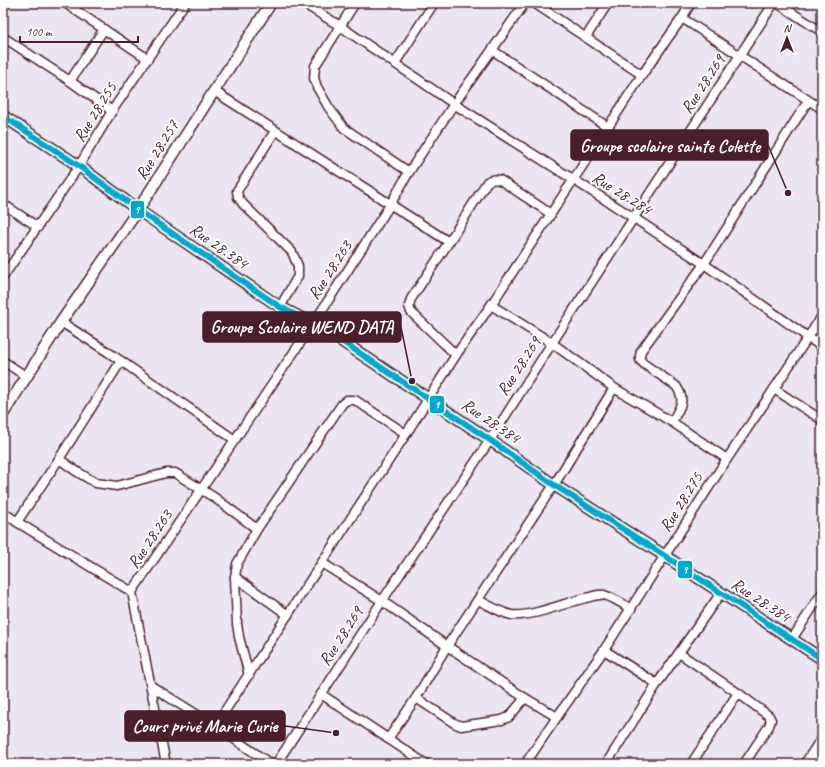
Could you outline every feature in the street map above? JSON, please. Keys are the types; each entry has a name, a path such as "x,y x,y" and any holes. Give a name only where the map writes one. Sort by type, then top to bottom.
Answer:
{"main road":[{"path":"807,764 822,741"}],"street":[{"path":"65,3 148,59"},
{"name":"Rue 28.257","path":"3,414 62,322 138,210 271,3"},
{"name":"Rue 28.284","path":"303,3 340,26 454,104 704,264 822,347"},
{"path":"355,3 315,66 314,78 317,87 329,108 344,128 409,172"},
{"path":"395,63 434,3"},
{"name":"Rue 28.263","path":"132,592 313,324 454,104 525,3"},
{"path":"534,3 642,74"},
{"path":"586,37 608,3"},
{"path":"215,726 456,355 492,304 642,74 691,3"},
{"path":"776,3 822,32"},
{"name":"Rue 28.269","path":"276,764 382,601 490,440 740,55 776,3"},
{"name":"Rue 28.255","path":"3,277 79,166 112,111 148,59 183,4"},
{"path":"682,18 822,109"},
{"path":"70,81 104,29"},
{"path":"3,37 70,81 112,111"},
{"path":"492,50 608,127"},
{"path":"214,91 449,242"},
{"path":"672,422 682,401 679,391 676,386 640,360 641,351 704,264 808,100"},
{"name":"Rue 28.384","path":"3,116 79,166 138,210 280,307 337,338 411,386 554,485 822,659"},
{"path":"275,131 237,191 238,197 243,204 292,252 298,266 298,276 280,307"},
{"path":"456,355 411,312 409,306 411,299 487,182 495,179 500,180 551,214"},
{"path":"3,204 38,227"},
{"path":"492,304 552,343 614,388 672,422 727,459"},
{"name":"Rue 28.275","path":"525,764 604,650 727,459 822,316"},
{"path":"62,322 235,440"},
{"path":"3,361 27,377"},
{"path":"17,522 121,361"},
{"path":"388,739 416,698 447,646 554,485 614,388"},
{"path":"774,389 822,420"},
{"path":"249,675 236,624 235,577 237,564 257,529 342,404 347,400 355,400 406,434"},
{"path":"59,459 96,483 105,485 117,486 174,472 215,498 257,529"},
{"path":"3,512 132,592 166,764"},
{"path":"322,563 382,601 525,698 557,717"},
{"path":"235,577 288,615"},
{"path":"606,764 657,684 721,593"},
{"path":"792,639 822,593"},
{"path":"478,600 511,615 534,613 577,600 602,595 617,600 631,609"},
{"path":"604,650 657,684"},
{"path":"680,653 769,716 771,720 769,726 744,764"},
{"path":"151,686 215,726 271,764"},
{"path":"691,764 738,693"},
{"path":"321,694 426,764"},
{"path":"416,698 461,726 502,720 509,717 525,698"}],"transit line":[{"name":"9","path":"3,116 79,166 138,210 280,307 337,338 490,440 554,485 822,659"}],"place":[{"name":"Groupe scolaire sainte Colette","path":"788,193"},
{"name":"Groupe Scolaire WEND DATA","path":"412,381"},
{"name":"Cours privé Marie Curie","path":"336,733"}]}
